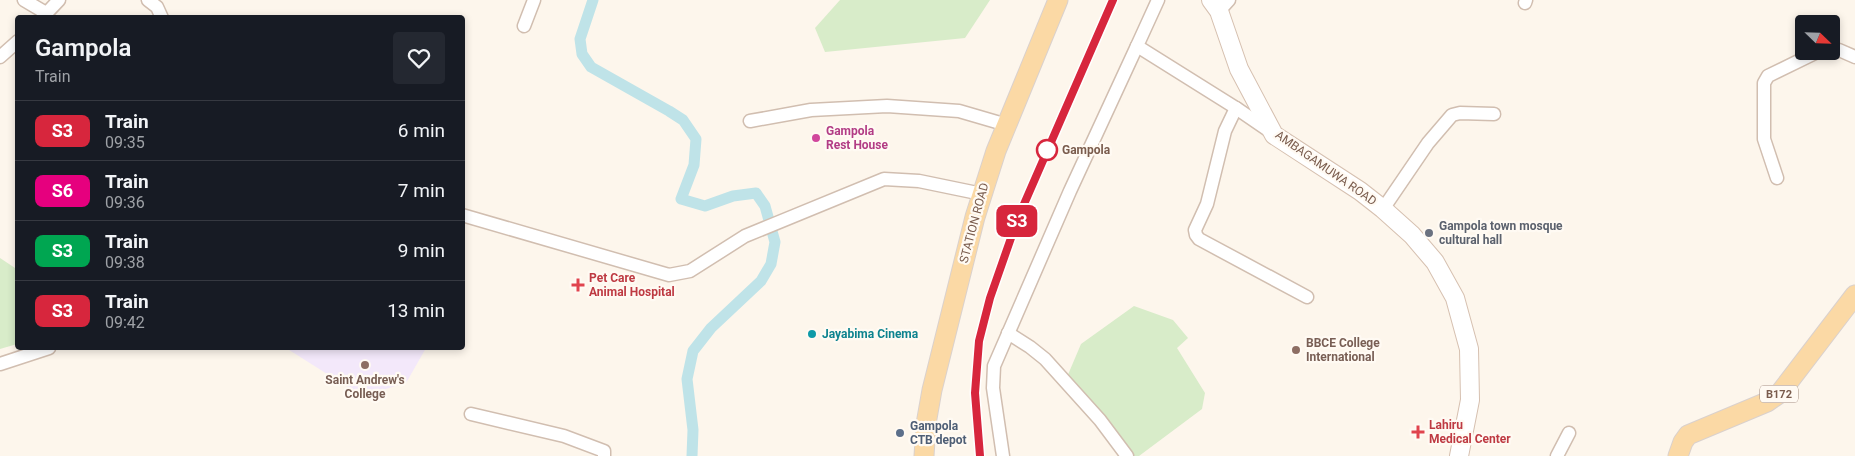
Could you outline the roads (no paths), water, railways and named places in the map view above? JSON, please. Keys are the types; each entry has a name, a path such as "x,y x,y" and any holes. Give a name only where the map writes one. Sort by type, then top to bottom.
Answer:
{"main road":[{"name":"STATION ROAD","path":"924,456 930,400 962,266 982,194 1006,125 1058,0"},
{"name":"AMBAGAMUWA ROAD","path":"1220,4 1239,69 1274,135 1360,191 1412,235 1435,262 1455,298 1470,357 1470,400 1459,456"},
{"name":"B172","path":"1678,456 1683,442 1688,436 1767,402 1780,393 1855,295"}],"street":[{"path":"24,0 43,15"},
{"path":"45,15 59,0"},
{"path":"148,0 157,7 161,15"},
{"path":"524,26 534,0"},
{"path":"1003,456 993,388 994,366 1070,191 1158,0"},
{"path":"0,57 15,44"},
{"path":"1137,46 1236,108 1274,135"},
{"path":"1840,50 1855,57"},
{"path":"1777,178 1764,139 1764,83 1768,76 1801,60"},
{"path":"750,121 811,110 887,106 958,111 1006,125"},
{"path":"1236,108 1225,131 1207,204 1195,230 1196,235 1199,239 1307,297"},
{"path":"1383,209 1428,143 1452,114 1494,114"},
{"path":"465,216 669,275 690,271 751,234 884,179 919,181 982,194"},
{"path":"1008,333 1030,347 1055,370 1100,420 1128,456"},
{"path":"0,364 43,350"},
{"path":"471,414 564,436 604,451 604,456"},
{"path":"1557,456 1569,433"}],"waterway":[{"path":"593,0 580,39 582,54 591,67 683,120 696,139 694,165 681,199 705,206 733,196 756,193 765,206 775,242 771,264 761,281 711,328 693,351 687,379 693,430 692,456"}],"railway":[{"path":"980,456 975,393 979,341 990,298 1018,218 1113,0"}],"train":[{"name":"S3","path":"980,456 975,393 979,341 990,298 1018,218 1113,0"}],"place":[{"name":"Gampola Rest House","path":"816,138"},
{"name":"Gampola","path":"1047,150"},
{"name":"Gampola town mosque cultural hall","path":"1429,233"},
{"name":"Pet Care Animal Hospital","path":"578,285"},
{"name":"Jayabima Cinema","path":"812,334"},
{"name":"BBCE College International","path":"1296,350"},
{"name":"Saint Andrew's College","path":"365,365"},
{"name":"Lahiru Medical Center","path":"1418,432"},
{"name":"Gampola CTB depot","path":"900,433"}]}
